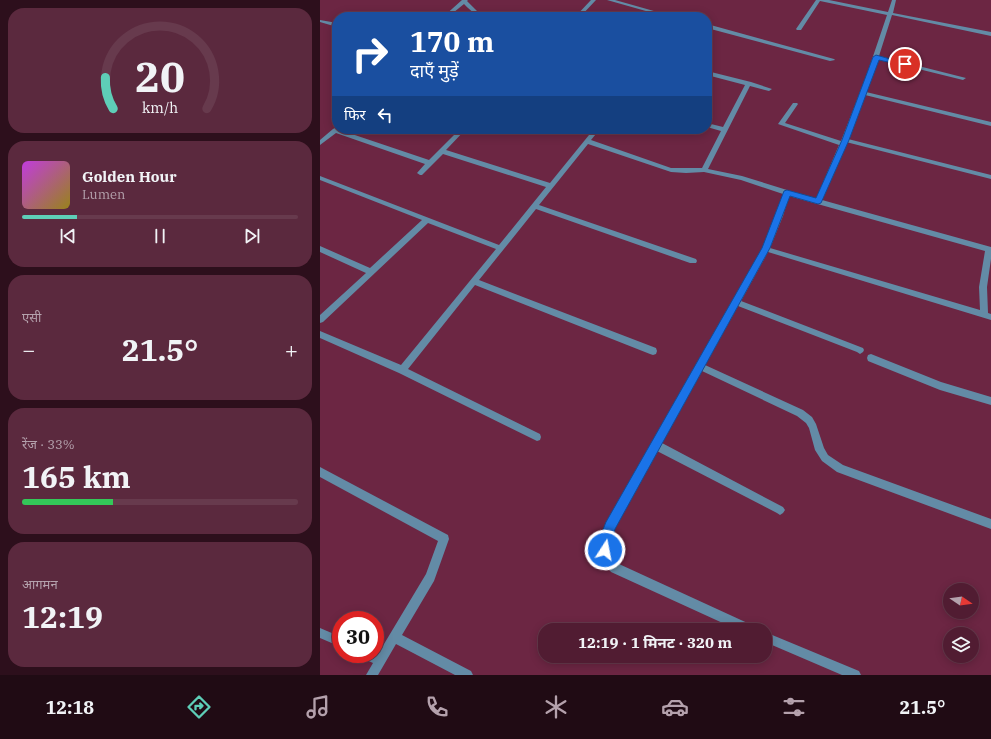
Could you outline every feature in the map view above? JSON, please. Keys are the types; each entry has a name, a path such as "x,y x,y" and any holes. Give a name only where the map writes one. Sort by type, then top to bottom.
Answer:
{"street":[{"path":"582,12 594,0"},
{"path":"609,0 654,12"},
{"path":"799,29 818,0"},
{"path":"822,0 991,34"},
{"path":"818,201 864,92 894,0"},
{"path":"451,12 465,1 475,12"},
{"path":"320,21 332,24"},
{"path":"712,27 832,60"},
{"path":"876,57 963,78"},
{"path":"712,74 769,89"},
{"path":"704,170 749,83"},
{"path":"864,92 991,124"},
{"path":"795,104 781,124 844,142 991,177"},
{"path":"712,126 725,130"},
{"path":"320,143 332,132"},
{"path":"350,134 430,163"},
{"path":"420,173 458,134"},
{"path":"402,370 593,134"},
{"path":"587,142 671,170 686,172 704,170 742,178 787,193 990,250 983,287 988,316 766,248"},
{"path":"441,151 551,186"},
{"path":"320,178 500,248"},
{"path":"735,623 615,568 608,559 605,550 606,539 610,526 766,248 780,216 787,193"},
{"path":"534,206 694,261"},
{"path":"320,320 427,220"},
{"path":"320,249 371,272"},
{"path":"474,281 653,351"},
{"path":"736,302 860,350"},
{"path":"320,334 402,370 537,437"},
{"path":"872,358 940,386 991,401"},
{"path":"700,366 800,413 809,420 813,427 820,450 825,458 840,469 991,524"},
{"path":"656,445 780,510"},
{"path":"320,472 444,539 430,577 384,653"},
{"path":"320,632 332,638"},
{"path":"394,637 467,675"},
{"path":"772,640 855,675"},
{"path":"372,675 378,663"}],"route":[{"path":"605,550 606,539 610,526 766,248 780,216 787,193 818,201 845,140 876,57 905,64"}]}
